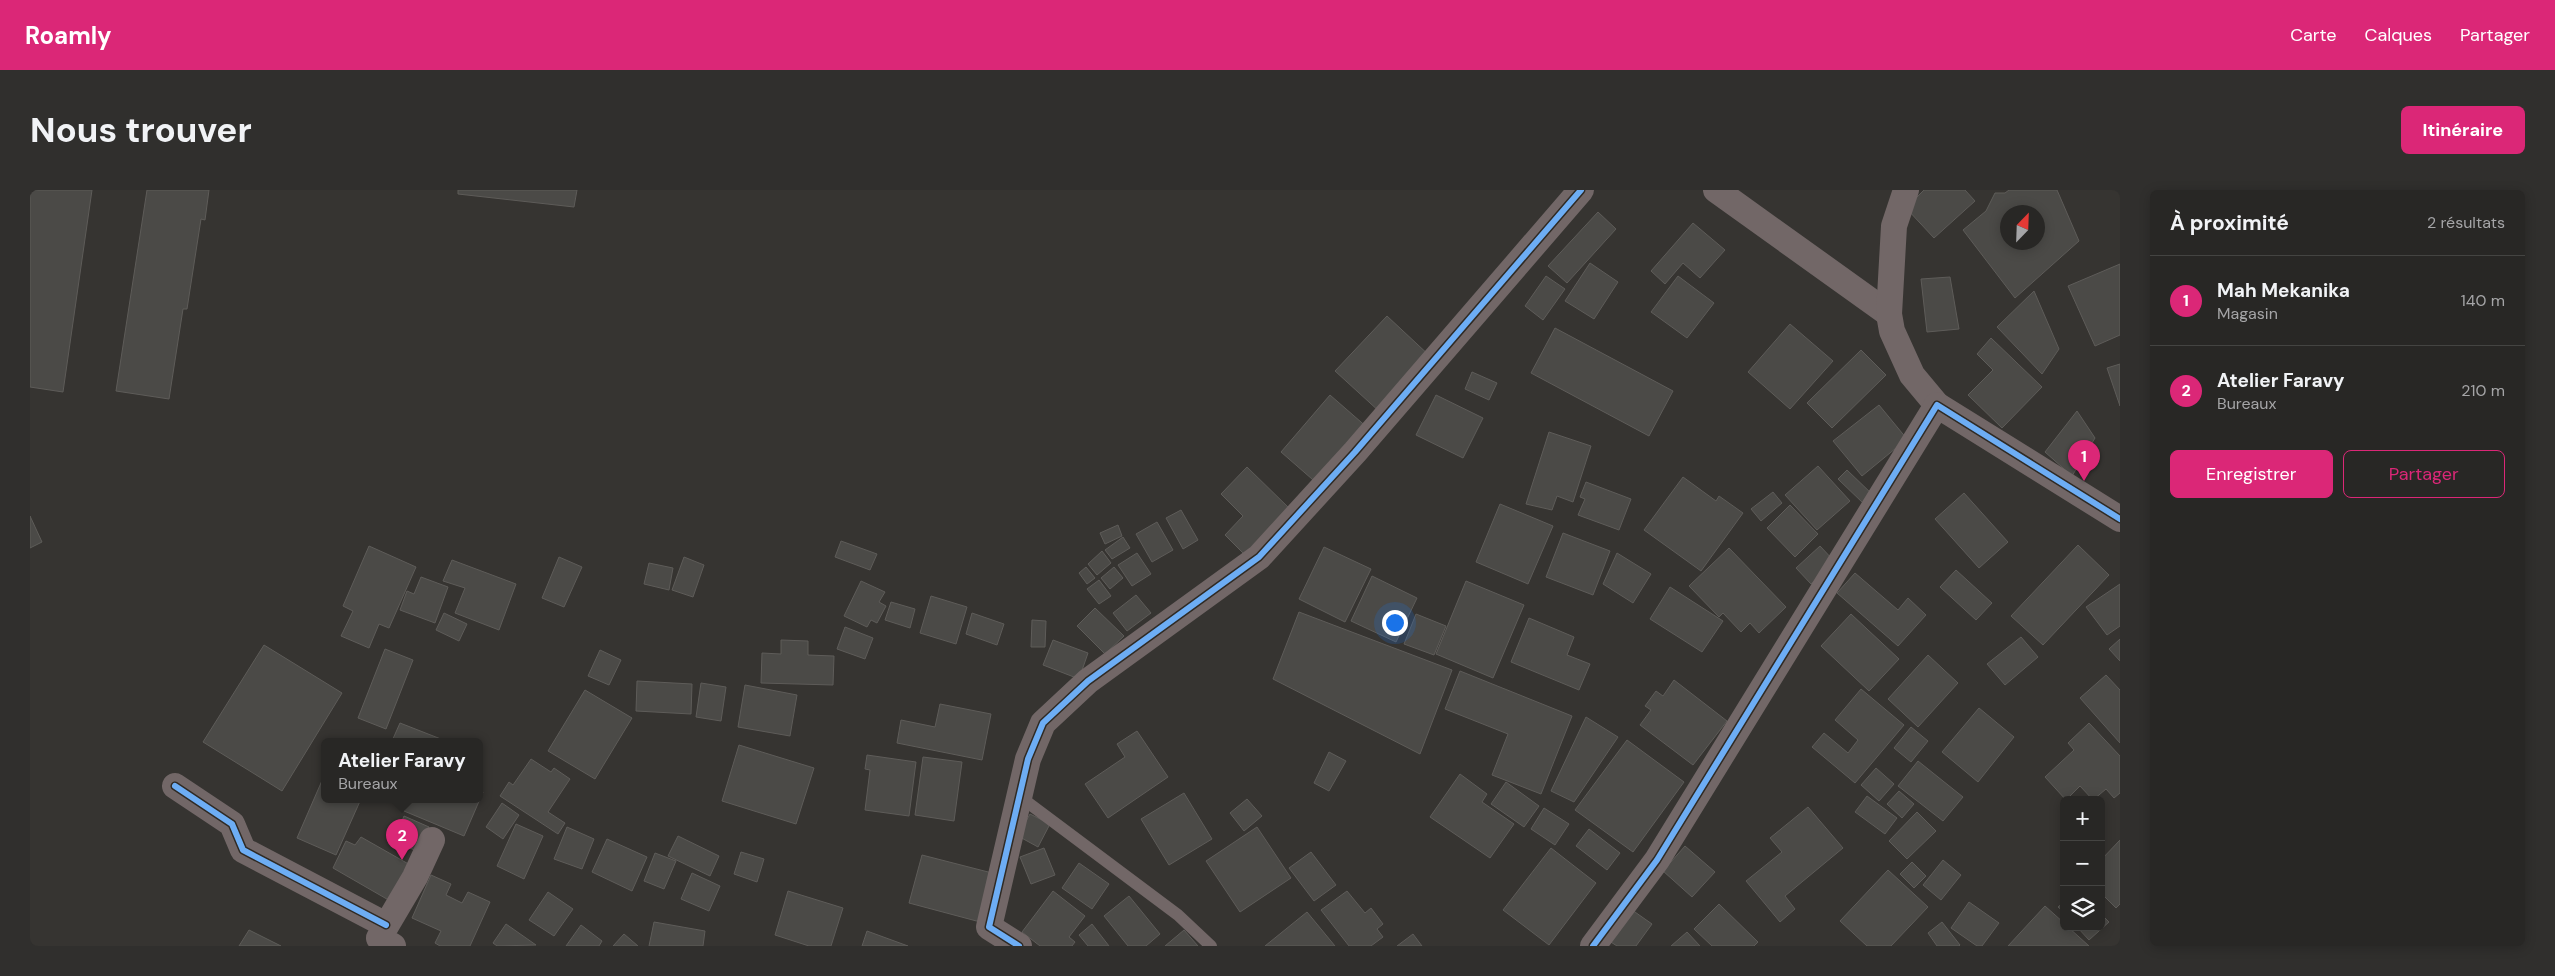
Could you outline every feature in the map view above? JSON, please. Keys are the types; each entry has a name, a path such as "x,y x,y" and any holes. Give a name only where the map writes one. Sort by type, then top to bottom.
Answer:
{"street":[{"path":"1019,946 987,937 1028,759 1043,723 1088,682 1259,557 1356,452 1581,190"},
{"path":"1716,190 1889,314"},
{"path":"1906,190 1894,226 1889,314 1892,331 1912,375 1937,406 2120,519"},
{"path":"1593,946 1657,860 1937,406"},
{"path":"175,786 232,824 243,850 389,935 432,840"}],"lane":[{"path":"1019,796 1178,915 1211,946"}],"building":[{"path":"30,190 92,190 63,392 30,387"},
{"path":"147,190 209,190 205,220 201,219 187,309 183,309 169,399 116,391"},
{"path":"458,190 577,190 574,207 458,194"},
{"path":"1924,190 1965,190 1975,201 1934,238 1906,208"},
{"path":"2009,190 2057,190 2079,241 2015,298 1963,230 1986,211 1995,193 2005,193"},
{"path":"1598,212 1616,229 1567,283 1548,266"},
{"path":"1693,223 1725,250 1700,278 1683,263 1665,284 1651,271"},
{"path":"1590,263 1618,282 1594,319 1565,301"},
{"path":"2120,264 2120,335 2095,346 2068,286"},
{"path":"1546,276 1565,289 1543,320 1525,306"},
{"path":"1678,276 1714,303 1687,338 1651,312"},
{"path":"1950,277 1959,329 1927,332 1921,279"},
{"path":"2034,291 2059,349 2042,374 1997,327"},
{"path":"1387,316 1432,358 1381,413 1335,371"},
{"path":"1790,324 1833,361 1790,409 1748,372"},
{"path":"1555,328 1673,391 1649,436 1531,373"},
{"path":"1991,338 2042,387 2002,428 1968,395 1993,370 1977,354"},
{"path":"1861,350 1886,375 1832,428 1807,403"},
{"path":"2120,364 2120,406 2107,368"},
{"path":"1472,372 1497,383 1489,400 1465,389"},
{"path":"1330,395 1369,429 1320,486 1281,452"},
{"path":"1436,395 1483,418 1463,458 1416,435"},
{"path":"1879,405 1907,439 1862,476 1833,441"},
{"path":"2077,411 2095,438 2072,476 2045,452"},
{"path":"1549,432 1591,446 1573,502 1557,496 1552,510 1526,504"},
{"path":"1818,466 1850,501 1817,530 1785,495"},
{"path":"1247,467 1290,509 1245,555 1225,535 1243,516 1221,494"},
{"path":"1847,470 1873,495 1864,504 1838,479"},
{"path":"1683,477 1716,501 1719,496 1743,513 1701,571 1644,530"},
{"path":"1586,482 1631,499 1619,530 1578,515 1585,499 1580,497"},
{"path":"1773,492 1782,503 1761,521 1751,509"},
{"path":"1964,493 2008,542 1979,568 1935,519"},
{"path":"1500,504 1553,526 1528,584 1476,562"},
{"path":"1790,505 1818,534 1795,557 1767,528"},
{"path":"1181,510 1198,540 1183,549 1166,518"},
{"path":"30,516 42,542 30,548"},
{"path":"1157,522 1173,550 1152,562 1136,534"},
{"path":"1118,525 1122,536 1105,544 1100,533"},
{"path":"1563,533 1610,551 1593,595 1546,577"},
{"path":"1123,537 1130,548 1112,559 1105,550"},
{"path":"841,541 877,554 870,570 835,557"},
{"path":"2078,545 2109,575 2043,645 2011,616"},
{"path":"369,546 416,567 389,628 379,624 369,648 341,636 353,611 343,606"},
{"path":"1820,546 1835,562 1811,584 1796,568"},
{"path":"1324,547 1371,569 1345,622 1299,599"},
{"path":"1729,548 1786,607 1759,633 1750,623 1741,632 1723,613 1719,617 1689,586"},
{"path":"1102,551 1111,563 1097,575 1088,564"},
{"path":"1137,553 1151,574 1132,586 1118,565"},
{"path":"1617,553 1651,574 1633,603 1603,584"},
{"path":"559,557 582,567 564,607 542,598"},
{"path":"684,557 704,565 693,597 672,590"},
{"path":"452,560 516,584 499,630 455,613 465,588 443,581"},
{"path":"649,563 673,568 669,590 644,584"},
{"path":"1086,567 1095,578 1087,584 1079,573"},
{"path":"1114,567 1123,578 1110,589 1101,578"},
{"path":"1956,570 1992,603 1976,620 1940,587"},
{"path":"1855,573 1898,610 1908,598 1926,615 1898,646 1837,593"},
{"path":"1372,576 1417,598 1396,642 1351,621"},
{"path":"421,577 448,587 435,623 400,610 407,591 414,594"},
{"path":"1099,580 1111,596 1099,604 1087,589"},
{"path":"861,581 885,592 879,602 886,606 877,623 871,620 867,627 844,616"},
{"path":"1466,581 1524,605 1493,678 1436,654"},
{"path":"2120,584 2120,626 2107,635 2086,607"},
{"path":"1670,587 1723,621 1702,652 1650,619"},
{"path":"1136,595 1151,613 1127,631 1113,613"},
{"path":"931,596 967,607 956,644 920,633"},
{"path":"891,602 915,609 910,628 885,620"},
{"path":"1095,608 1124,636 1105,654 1077,626"},
{"path":"1299,612 1452,670 1420,754 1273,679"},
{"path":"444,613 467,624 459,641 436,630"},
{"path":"972,613 1004,624 997,645 966,634"},
{"path":"1416,614 1446,626 1434,655 1404,644"},
{"path":"1851,614 1899,659 1869,691 1821,646"},
{"path":"1529,618 1574,637 1567,655 1590,664 1579,690 1511,662"},
{"path":"1032,620 1046,621 1045,647 1031,647"},
{"path":"845,627 873,638 865,659 837,649"},
{"path":"2021,637 2038,657 2005,685 1987,664"},
{"path":"2120,639 2120,661 2109,649"},
{"path":"781,640 808,641 808,655 834,656 833,685 761,683 762,653 781,654"},
{"path":"1053,640 1088,653 1079,679 1043,665"},
{"path":"264,645 342,693 282,791 203,742"},
{"path":"385,649 413,660 386,729 358,718"},
{"path":"600,650 621,660 609,685 588,676"},
{"path":"1928,655 1958,683 1918,727 1888,699"},
{"path":"1460,671 1572,716 1541,794 1492,775 1508,734 1445,709"},
{"path":"2106,675 2120,690 2120,743 2080,698"},
{"path":"1674,680 1727,721 1693,765 1640,725 1651,710 1645,706 1656,691 1663,696"},
{"path":"637,681 692,684 691,714 636,711"},
{"path":"701,683 726,687 721,721 696,717"},
{"path":"745,685 797,695 790,736 738,727"},
{"path":"1861,689 1904,725 1855,783 1812,747 1824,733 1848,753 1858,740 1835,720"},
{"path":"585,690 632,718 595,779 548,751"},
{"path":"940,704 991,714 982,760 897,743 901,720 935,727"},
{"path":"1979,708 2014,737 1978,782 1942,752"},
{"path":"1586,717 1618,737 1574,802 1551,791"},
{"path":"400,723 438,738 393,738"},
{"path":"2089,723 2120,756 2120,793 2114,798 2106,789 2098,796 2089,796 2080,786 2070,796 2062,796 2045,777 2074,750 2068,743"},
{"path":"1911,727 1928,741 1911,762 1894,748"},
{"path":"1137,731 1168,777 1108,818 1085,784 1125,757 1117,744"},
{"path":"1627,740 1684,782 1633,852 1575,810"},
{"path":"739,745 814,768 796,824 722,801"},
{"path":"1329,752 1346,761 1329,791 1314,783"},
{"path":"867,755 916,762 909,816 865,810 870,770 865,769"},
{"path":"923,757 962,762 954,821 915,815"},
{"path":"531,759 551,772 554,768 570,779 548,812 565,823 558,834 500,796 509,782 513,785"},
{"path":"1918,761 1963,797 1943,821 1898,786"},
{"path":"1876,768 1894,784 1879,801 1861,785"},
{"path":"1460,774 1487,794 1482,802 1514,824 1490,858 1430,817"},
{"path":"1506,782 1539,806 1524,827 1491,804"},
{"path":"321,783 321,803 359,803 336,855 297,838"},
{"path":"1899,791 1914,804 1902,818 1887,804"},
{"path":"1184,793 1212,839 1169,865 1141,819"},
{"path":"1867,796 1897,818 1885,834 1855,812"},
{"path":"1247,799 1262,816 1244,831 1230,813"},
{"path":"407,803 478,803 464,836 404,811"},
{"path":"502,803 519,815 503,839 486,827"},
{"path":"1808,807 1843,848 1785,896 1795,909 1780,922 1746,881 1782,852 1770,838"},
{"path":"1544,808 1569,824 1555,845 1531,829"},
{"path":"1917,812 1936,831 1907,859 1889,841"},
{"path":"1030,814 1050,824 1038,847 1018,836"},
{"path":"404,816 429,827 419,852 394,841"},
{"path":"516,824 543,836 524,879 497,866"},
{"path":"567,827 594,839 582,869 554,859"},
{"path":"1257,827 1291,878 1240,912 1206,861"},
{"path":"1589,829 1620,853 1607,870 1576,846"},
{"path":"678,836 719,856 710,876 668,856"},
{"path":"361,837 412,866 392,902 333,868 346,841 355,845"},
{"path":"607,839 647,857 632,891 592,872"},
{"path":"2120,840 2120,904 2116,908 2105,897 2105,856"},
{"path":"1685,846 1715,872 1692,897 1663,871"},
{"path":"1044,848 1055,875 1031,884 1020,857"},
{"path":"1551,848 1596,883 1549,945 1503,910"},
{"path":"741,852 764,859 757,882 734,874"},
{"path":"1311,852 1336,885 1314,901 1289,868"},
{"path":"655,853 676,861 664,889 644,881"},
{"path":"922,855 996,874 984,923 909,903"},
{"path":"1943,860 1961,875 1941,900 1923,885"},
{"path":"1912,862 1926,876 1914,888 1900,874"},
{"path":"1079,863 1109,884 1092,909 1062,888"},
{"path":"1888,870 1928,907 1891,946 1867,946 1840,921"},
{"path":"692,873 720,886 709,911 681,899"},
{"path":"431,875 451,884 446,895 462,903 468,892 490,902 470,946 440,946 435,943 441,931 412,918"},
{"path":"788,891 843,908 831,946 809,946 775,935"},
{"path":"1053,891 1085,916 1069,937 1075,942 1072,946 1040,946 1022,932"},
{"path":"1347,891 1365,913 1371,908 1383,924 1377,929 1383,937 1371,946 1349,946 1321,910"},
{"path":"548,892 573,909 554,936 529,920"},
{"path":"1129,896 1160,934 1146,946 1128,946 1104,916"},
{"path":"1969,902 1999,923 1982,946 1977,946 1951,928"},
{"path":"1719,904 1758,942 1754,946 1712,946 1694,929"},
{"path":"1625,905 1652,924 1636,946 1617,946 1603,937"},
{"path":"2045,906 2060,919 2060,931 2072,931 2089,946 2008,946"},
{"path":"1307,912 1335,946 1265,946"},
{"path":"654,922 705,931 703,946 649,946"},
{"path":"1942,922 1959,946 1937,946 1928,933"},
{"path":"506,924 536,945 497,946 493,943"},
{"path":"1092,924 1109,946 1088,946 1079,935"},
{"path":"581,925 602,941 599,946 566,946"},
{"path":"249,930 281,946 239,946"},
{"path":"1184,930 1198,946 1165,946"},
{"path":"867,931 908,946 862,946"},
{"path":"2081,931 2099,931 2089,940"},
{"path":"1687,932 1700,946 1671,946"},
{"path":"624,934 638,946 613,946"},
{"path":"1413,934 1422,946 1397,946"}],"cycle path":[{"path":"1019,946 989,927 1028,759 1043,723 1088,681 1259,557 1355,452 1581,190"},
{"path":"1593,946 1657,860 1937,405 2120,519"},
{"path":"175,786 232,824 243,850 386,925"}],"place":[{"name":"Mah Mekanika","path":"2084,481"},
{"name":"Atelier Faravy","path":"402,860"}]}
